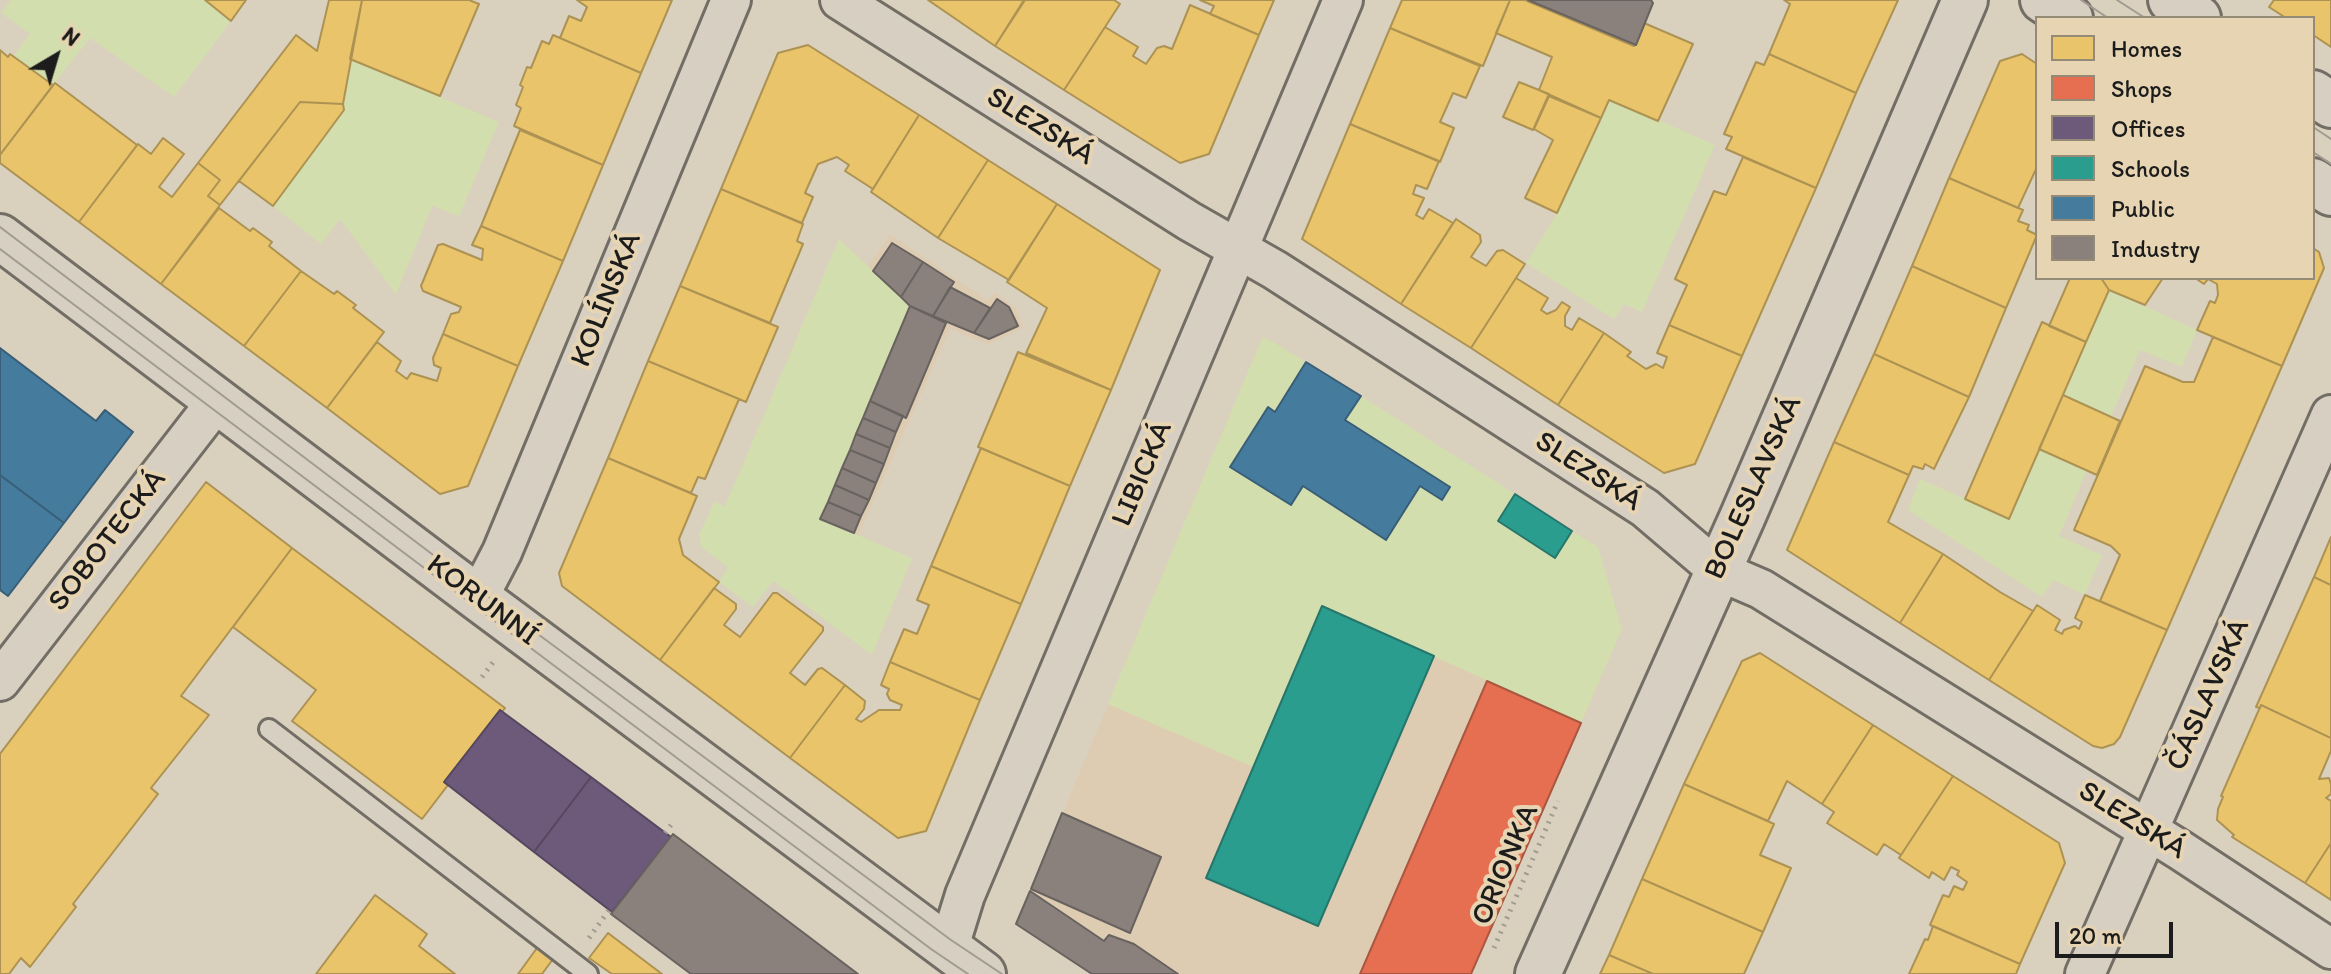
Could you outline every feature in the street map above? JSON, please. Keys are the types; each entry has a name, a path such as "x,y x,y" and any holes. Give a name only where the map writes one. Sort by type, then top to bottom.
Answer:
{"street":[{"name":"KOLÍNSKÁ","path":"478,598 502,552 731,0"},
{"name":"SLEZSKÁ","path":"840,0 1189,221 1275,270 1645,508 1719,571 1761,589 2180,850 2331,949"},
{"name":"LIBICKÁ","path":"966,967 965,895 1343,0"},
{"name":"BOLESLAVSKÁ","path":"1538,974 1719,571 1965,0"},
{"path":"2043,0 2067,16"},
{"path":"2171,0 2195,16"},
{"name":"KORUNNÍ","path":"0,237 966,967"},
{"name":"SOBOTECKÁ","path":"0,681 217,401"},
{"name":"ČÁSLAVSKÁ","path":"2085,974 2331,415"}],"lane":[{"path":"269,729 588,974"}],"path":[{"name":"ORIONKA","path":"1494,948 1558,801"},
{"path":"665,833 674,821"}],"shaded area":[{"path":"890,234 987,300 995,293 1016,308 1023,328 988,344 950,329 855,543 814,525 864,272"},
{"path":"1263,336 1598,547 1622,629 1471,974 1092,974 1016,924"}],"green space":[{"path":"11,0 205,0 231,21 174,97 90,38 53,85 13,56 30,34 1,13"},
{"path":"350,59 499,122 459,216 432,206 396,294 340,219 321,244 273,206 344,110"},
{"path":"1611,99 1715,145 1642,312 1624,304 1614,319 1526,263 1558,212"},
{"path":"839,239 910,306 820,519 912,558 872,655 773,581 753,607 719,582 728,567 701,547 699,535 714,502 725,506"},
{"path":"2109,290 2197,330 2182,367 2140,350 2111,417 2063,395"},
{"path":"1263,336 1306,362 1274,411 1268,408 1230,467 1291,505 1303,486 1387,539 1420,486 1442,500 1450,488 1345,420 1361,396 1515,494 1498,521 1554,558 1572,531 1598,547 1622,629 1581,723 1323,606 1253,767 1108,704"},
{"path":"2039,449 2087,470 2059,536 2102,555 2085,595 2053,580 2042,597 1908,510 1920,479 2009,518"}],"building: Homes":[{"path":"205,0 246,0 231,21"},
{"path":"329,0 362,0 343,104 300,102 220,205 208,196 220,180 198,163 296,35 317,51"},
{"path":"362,0 469,0 479,4 440,96 350,59"},
{"path":"577,0 672,0 641,73 560,38 569,16 581,21 587,7"},
{"path":"928,0 1024,0 995,46"},
{"path":"1025,0 1114,0 1120,4 1064,90 995,46"},
{"path":"1200,0 1274,0 1259,35 1210,14 1214,6"},
{"path":"1402,0 1510,0 1483,66 1390,28"},
{"path":"1510,0 1525,0 1634,46 1644,23 1693,44 1658,121 1609,100 1601,118 1539,90 1552,57 1496,33"},
{"path":"1784,0 1898,0 1856,93 1769,54 1790,4"},
{"path":"2274,0 2331,0 2331,47 2315,36 2315,16 2283,16 2269,7"},
{"path":"1190,5 1259,35 1209,154 1180,163 1064,90 1105,27 1138,47 1133,56 1146,64 1157,48 1164,46 1172,49"},
{"path":"1390,28 1480,66 1466,98 1453,93 1440,122 1454,128 1440,162 1350,124"},
{"path":"553,35 641,73 603,165 514,126 521,108 516,105 523,87 520,85 527,67 531,68 542,41 549,44"},
{"path":"808,45 919,115 873,189 845,171 849,165 837,157 818,164 805,193 813,197 802,223 721,189 778,53"},
{"path":"0,50 53,85 0,155"},
{"path":"1769,54 1856,93 1816,188 1726,149 1732,137 1724,134 1756,62 1764,65"},
{"path":"2022,54 2035,63 2035,171 2018,208 1949,178 2000,61"},
{"path":"1519,82 1549,94 1533,130 1503,117"},
{"path":"55,83 137,145 79,222 0,163 0,155"},
{"path":"1549,96 1601,118 1557,213 1525,198 1553,140 1534,129"},
{"path":"300,102 343,104 344,110 273,206 239,181"},
{"path":"919,115 988,160 938,238 871,192"},
{"path":"1350,124 1439,161 1427,189 1416,185 1413,194 1424,198 1416,215 1423,219 1429,209 1453,223 1401,304 1302,239"},
{"path":"520,130 603,165 563,261 481,226"},
{"path":"163,138 184,154 159,187 172,197 198,163 220,180 208,196 220,205 161,284 79,222 138,144 151,154"},
{"path":"1743,157 1816,188 1742,356 1669,325 1687,285 1675,279 1714,191 1726,195"},
{"path":"988,160 1057,204 1009,280 938,238"},
{"path":"1949,178 2023,210 2018,221 2029,225 2027,230 2035,234 2006,308 1912,266"},
{"path":"721,189 803,224 797,241 803,244 770,323 680,286"},
{"path":"1057,204 1160,270 1111,390 1026,353 1047,308 1007,282"},
{"path":"219,208 250,231 253,228 272,242 269,246 301,271 244,346 161,284"},
{"path":"1456,219 1480,235 1481,242 1471,257 1486,266 1497,251 1503,250 1525,264 1471,348 1401,304"},
{"path":"481,226 563,261 518,366 443,334 451,314 459,312 461,307 423,291 421,286 438,245 443,244 482,260 483,249 472,245"},
{"path":"2315,249 2319,252 2324,268 2282,366 2197,330 2210,301 2215,303 2217,284 2210,280 2315,280"},
{"path":"1912,266 2006,308 1969,397 1874,354"},
{"path":"301,271 334,294 337,291 384,332 327,408 244,346"},
{"path":"1516,278 1548,298 1541,310 1547,314 1556,310 1562,302 1570,307 1565,316 1565,326 1572,330 1579,318 1604,333 1558,405 1471,348"},
{"path":"2069,280 2102,280 2109,290 2086,342 2049,326"},
{"path":"2102,280 2162,280 2145,305 2109,290"},
{"path":"680,286 778,327 746,402 648,361"},
{"path":"2042,322 2086,342 2009,519 1965,499"},
{"path":"1669,325 1742,356 1695,464 1664,473 1558,405 1604,333 1631,352 1627,356 1646,369 1656,364 1663,368 1667,357 1657,353"},
{"path":"443,334 518,366 468,486 440,494 327,408 377,342 401,361 396,371 407,379 411,373 437,381 441,368 434,365 433,358"},
{"path":"2213,337 2282,366 2167,630 2100,601 2120,555 2111,546 2074,530 2145,366 2183,382 2194,382"},
{"path":"1018,352 1111,390 1070,486 978,447"},
{"path":"1874,354 1969,397 1934,469 1925,464 1923,469 1913,466 1909,475 1834,442"},
{"path":"648,361 739,399 705,479 698,477 691,493 608,458"},
{"path":"2063,395 2120,421 2097,475 2039,449"},
{"path":"1834,442 1909,475 1888,522 1943,554 1900,623 1787,550"},
{"path":"981,448 1070,486 1021,604 931,566"},
{"path":"608,458 697,496 679,539 683,555 719,582 660,660 562,586 559,573"},
{"path":"206,482 292,548 181,696 209,715 151,788 158,794 73,904 76,907 30,967 21,958 9,974 0,974 0,754"},
{"path":"2331,537 2331,585 2314,577"},
{"path":"292,548 505,708 502,712 500,710 444,782 448,785 422,819 292,721 316,690 233,627"},
{"path":"1943,554 2033,611 1989,680 1900,623"},
{"path":"931,566 1021,604 980,700 890,662 904,629 917,634 929,605 917,600"},
{"path":"2314,577 2331,585 2331,738 2261,705 2260,708 2256,707"},
{"path":"714,588 736,604 736,609 724,625 740,637 773,593 823,627 790,673 805,685 822,668 845,685 790,758 660,660"},
{"path":"2085,595 2167,630 2120,737 2114,744 2102,748 2093,746 1989,680 2037,605 2060,620 2055,630 2062,634 2075,626 2079,629 2082,622 2075,618"},
{"path":"1760,653 1873,725 1822,804 1787,781 1768,821 1684,784 1742,661"},
{"path":"890,662 980,700 926,831 898,838 790,758 845,685 865,701 864,709 856,719 861,722 879,710 900,710 902,705 890,700 887,694 889,689 881,685"},
{"path":"2261,705 2331,738 2331,751 2319,779 2329,778 2331,784 2331,794 2326,798 2331,801 2331,843 2305,883 2232,837 2234,835 2217,820 2221,796"},
{"path":"1873,725 1953,776 1901,855 1884,844 1877,855 1827,823 1834,812 1822,804"},
{"path":"1953,776 2059,843 2065,863 2020,964 1930,925 1943,895 1949,897 1954,886 1963,890 1967,882 1957,875 1959,871 1951,867 1944,880 1932,872 1929,878 1899,858"},
{"path":"1684,784 1774,824 1760,855 1791,868 1763,932 1642,879"},
{"path":"2331,843 2331,900 2305,883"},
{"path":"1642,879 1763,932 1744,974 1653,974 1609,955"},
{"path":"375,895 427,934 419,946 455,974 316,974"},
{"path":"1933,926 2020,964 2016,974 1909,974"},
{"path":"608,933 662,974 612,974 589,958"},
{"path":"537,948 553,959 542,974 518,974"},
{"path":"1609,955 1653,974 1600,974"}],"building: Shops":[{"path":"1487,681 1581,723 1471,974 1360,974"}],"building: Offices":[{"path":"500,710 591,777 534,852 444,782"},
{"path":"591,777 671,837 612,912 534,852"}],"building: Schools":[{"path":"1515,494 1572,531 1555,558 1498,521"},
{"path":"1322,606 1434,656 1318,926 1206,878"}],"building: Public":[{"path":"0,348 96,421 105,410 133,432 64,523 0,475"},
{"path":"1306,362 1361,396 1345,420 1450,487 1442,500 1420,486 1386,540 1303,486 1291,505 1230,467 1268,407 1275,412"},
{"path":"0,475 64,523 8,596 0,590"}],"building: Industry":[{"path":"1528,0 1651,0 1653,3 1636,45"},
{"path":"892,243 923,262 901,297 873,271"},
{"path":"923,262 954,282 933,316 910,306 901,297"},
{"path":"950,287 990,308 974,333 933,316"},
{"path":"997,299 1009,307 1018,326 989,339 974,333"},
{"path":"910,306 946,323 906,418 870,401"},
{"path":"870,401 903,416 896,432 863,418"},
{"path":"863,418 896,432 890,448 856,434"},
{"path":"856,434 890,448 884,464 850,450"},
{"path":"850,450 884,464 876,483 842,468"},
{"path":"842,468 876,483 869,500 835,485"},
{"path":"835,485 869,500 861,516 828,502"},
{"path":"828,502 861,516 854,533 820,519"},
{"path":"1062,813 1161,857 1130,933 1031,889"},
{"path":"673,834 858,974 691,974 611,914"},
{"path":"1030,891 1104,941 1109,935 1134,944 1178,974 1092,974 1016,924"}],"tram line":[{"path":"2081,0 2105,16"},
{"path":"2117,0 2142,16"},
{"path":"2315,128 2331,139"},
{"path":"2315,153 2331,164"},
{"path":"0,227 523,623 951,940 1002,974"},
{"path":"0,249 968,974"}]}
